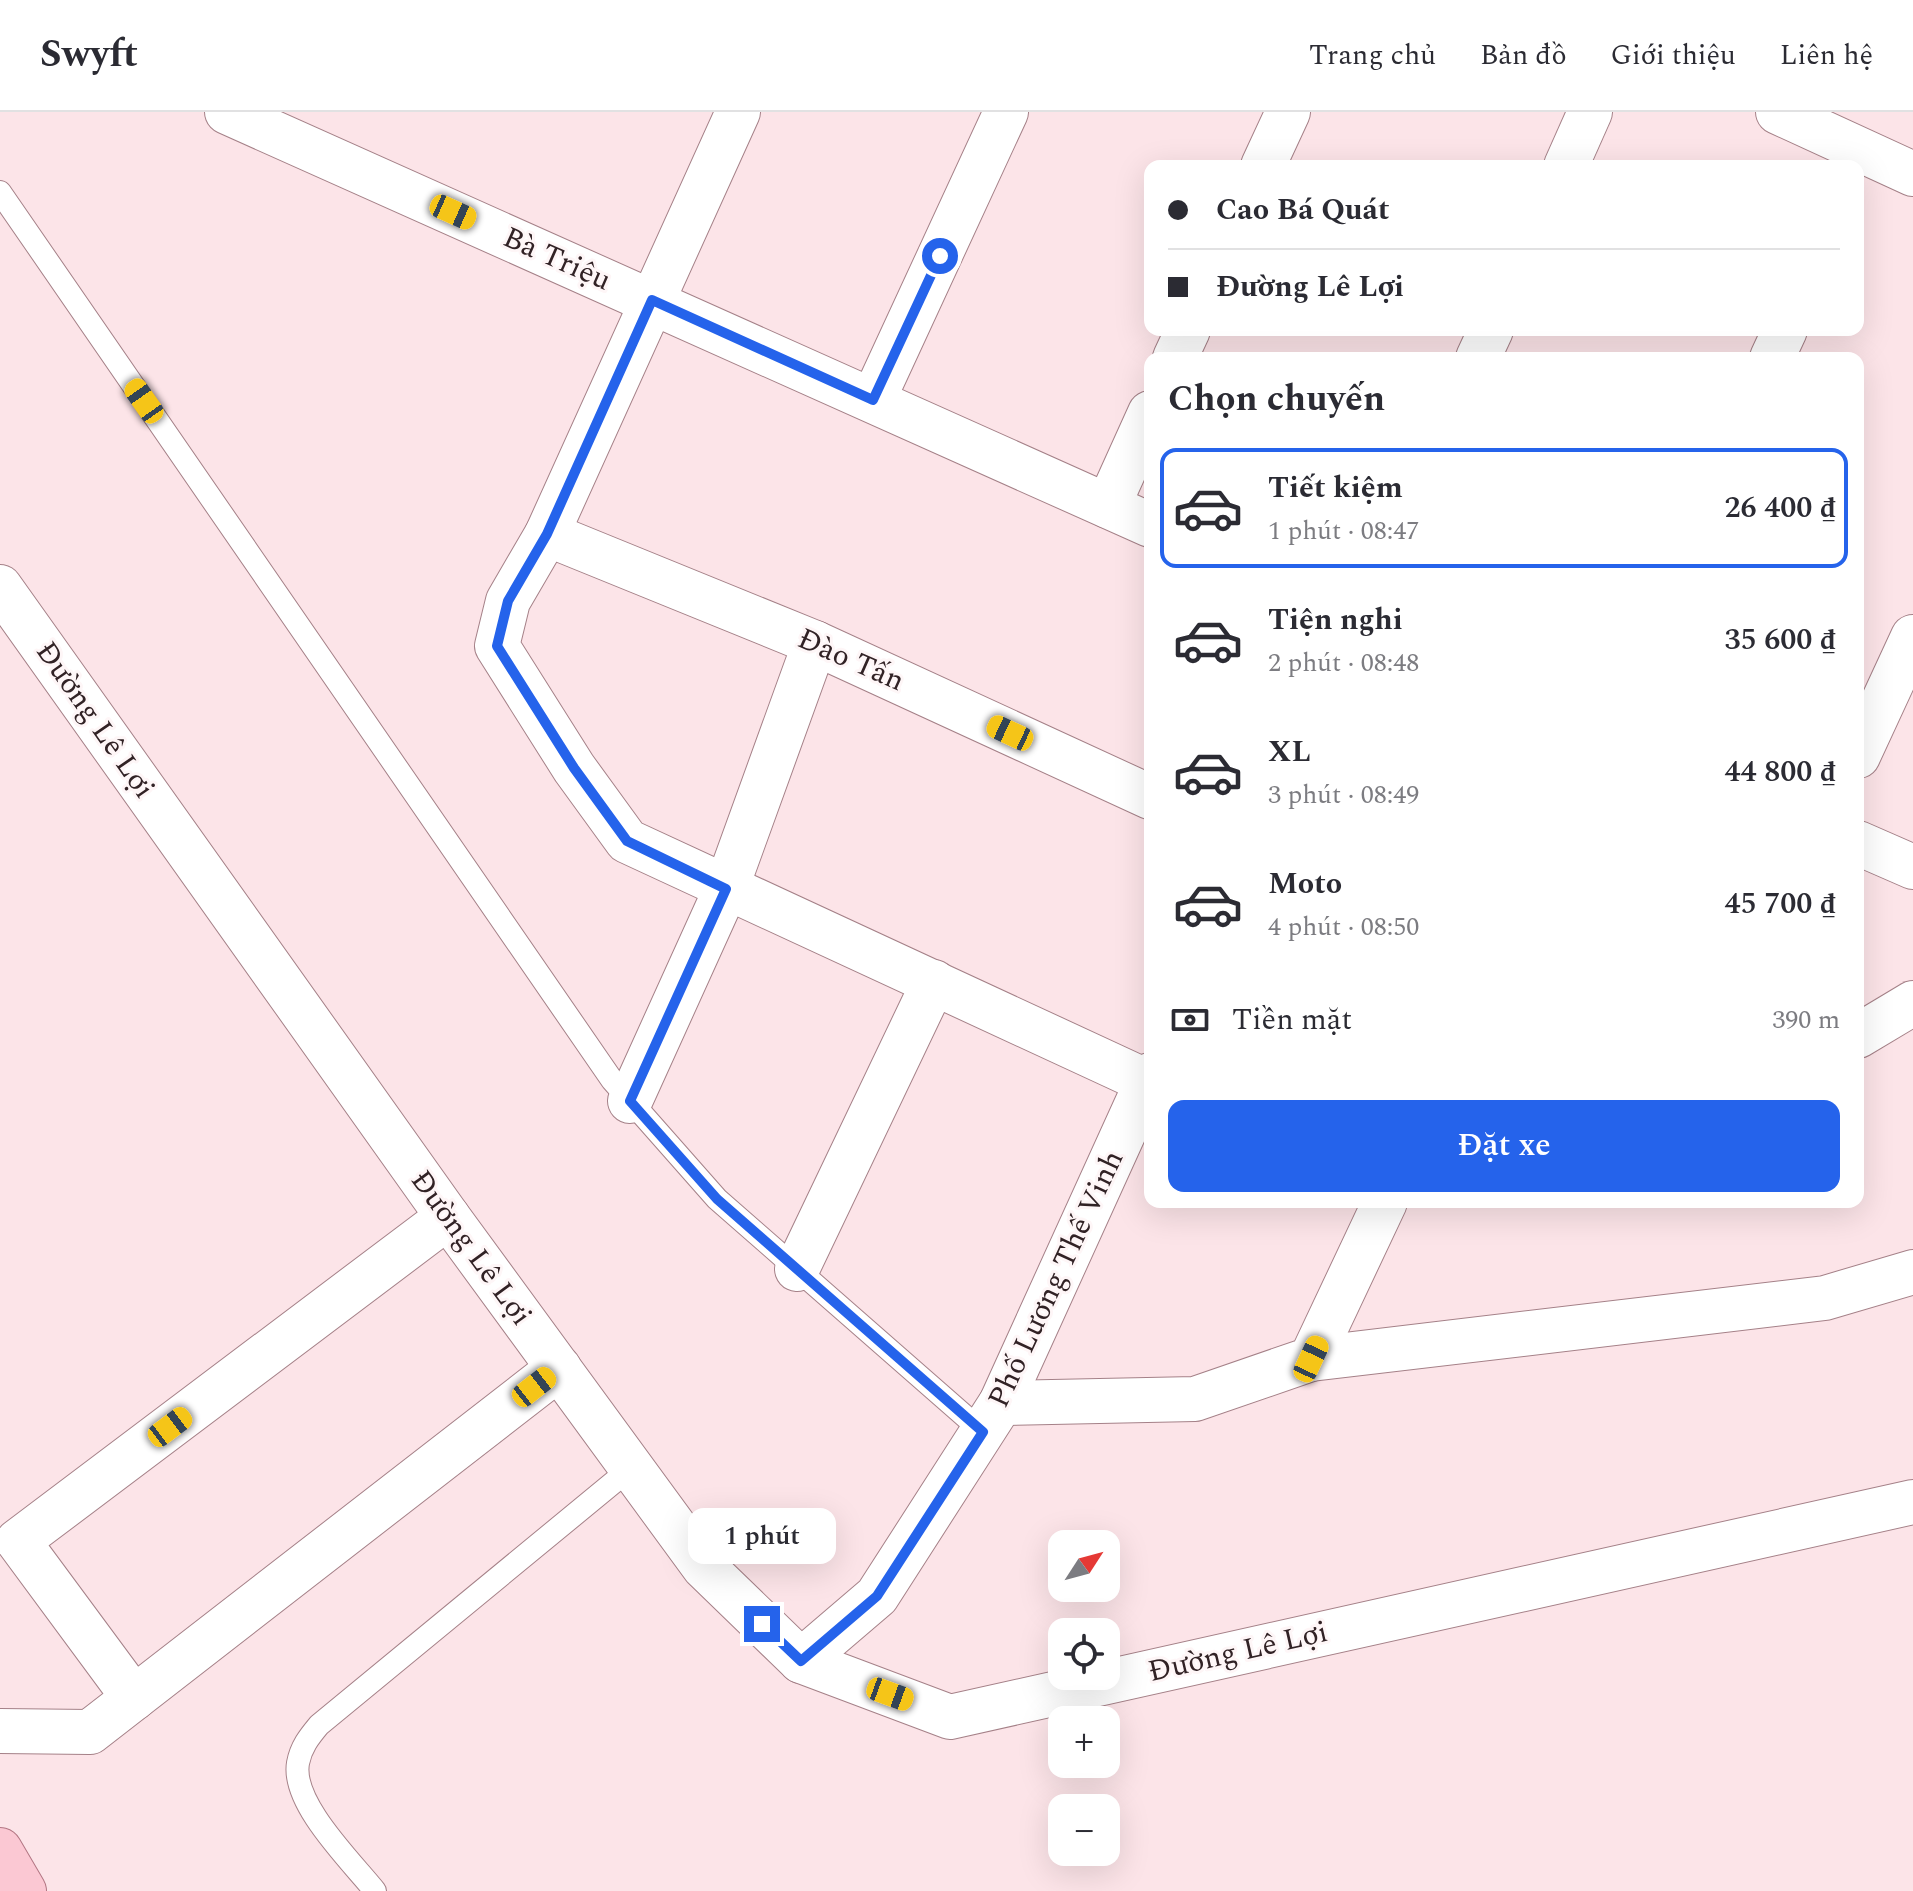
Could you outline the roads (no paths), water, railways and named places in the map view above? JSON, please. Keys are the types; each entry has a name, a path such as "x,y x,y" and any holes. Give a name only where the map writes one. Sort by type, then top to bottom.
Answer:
{"main road":[{"path":"0,1850 24,1891"}],"street":[{"name":"Bà Triệu","path":"227,112 1144,522"},
{"path":"738,112 547,534 508,601 497,646 574,768 627,841 726,889 1144,1078"},
{"path":"873,400 1006,112"},
{"path":"1266,160 1288,112"},
{"path":"1569,160 1590,112"},
{"path":"1778,112 1860,160"},
{"path":"1864,162 1913,174"},
{"path":"1108,506 1144,426"},
{"name":"Đào Tấn","path":"547,534 815,643 1144,794"},
{"name":"Đường Lê Lợi","path":"0,587 448,1217 704,1567 801,1661 950,1717 1913,1502"},
{"path":"1864,743 1913,637"},
{"path":"630,1101 726,889 815,643"},
{"path":"1864,846 1913,867"},
{"path":"797,1269 934,982"},
{"path":"1864,1032 1913,1003"},
{"name":"Phố Lương Thế Vinh","path":"801,1661 877,1596 992,1418 1144,1091"},
{"path":"1311,1359 1382,1208"},
{"path":"134,1698 18,1541 448,1217"},
{"path":"992,1418 1195,1399 1311,1359 1825,1298 1896,1280 1913,1272"},
{"path":"0,1731 90,1732 559,1368"}],"lane":[{"path":"0,192 612,1080 717,1199 797,1269 992,1418"},
{"path":"375,1891 312,1813 301,1790 297,1766 304,1741 319,1725 631,1468"}]}
